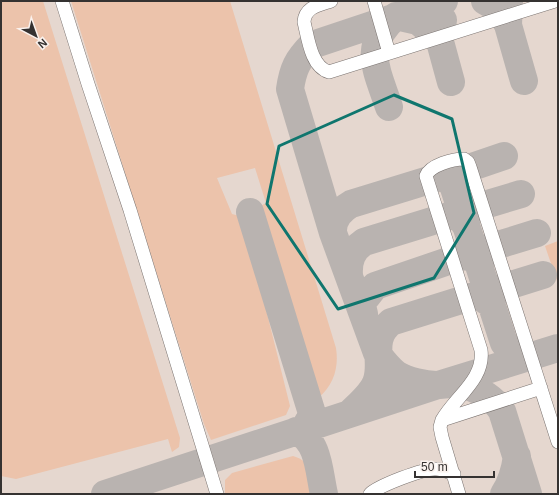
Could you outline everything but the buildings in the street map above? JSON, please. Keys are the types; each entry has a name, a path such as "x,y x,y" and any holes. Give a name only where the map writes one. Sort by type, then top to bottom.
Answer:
{"lane":[{"path":"62,1 130,210 218,494"},
{"path":"331,1 312,7 304,17 310,46 320,67 329,72 337,71 538,4 555,1"},
{"path":"374,1 389,53"},
{"path":"459,494 440,427 449,408 474,380 482,359 481,350 427,181 428,172 434,167 461,159 468,162 558,442"},
{"path":"442,420 541,388"},
{"path":"370,494 376,488 427,470 435,469 454,474"}],"highlighted area":[{"path":"394,95 452,119 474,213 434,278 338,309 267,204 279,146"}],"shaded area":[{"path":"1,1 558,1 558,494 1,494"},
{"path":"1,1 43,1 180,438 179,447 172,452 168,439 16,479 1,476"},
{"path":"71,1 230,1 336,348 337,362 332,381 318,398 310,387 257,208 266,203 255,168 217,178 232,214 243,217 290,406 286,415 211,440 204,424"},
{"path":"558,241 558,284 545,246"},
{"path":"293,456 305,462 311,470 319,494 225,494 225,480 232,473"}],"taxiway":[{"path":"444,1 312,45 296,65 290,89 333,233 377,353 393,372 405,379 437,385 460,384 474,388 493,401 502,411 528,494"},
{"path":"485,1 499,11 508,25"},
{"path":"509,1 508,25 524,81"},
{"path":"389,107 380,81 375,59 375,48 378,38 385,27 396,16 418,21 439,38"},
{"path":"443,20 439,38 451,82"},
{"path":"504,156 460,171 453,185 504,343 515,354 532,357"},
{"path":"333,233 337,216 351,204 439,177 449,180 453,185"},
{"path":"349,275 349,265 352,256 356,249 364,242 452,215 461,218 466,226 466,216 471,209 521,194"},
{"path":"250,212 311,410 311,417 304,429"},
{"path":"364,314 362,306 364,300 375,286 466,255 474,259 480,266 480,255 485,249 537,233"},
{"path":"349,414 368,396 376,383 379,367 378,351 380,336 391,322 478,295 491,304 494,294 498,289 543,275"},
{"path":"105,494 438,385 558,348"},
{"path":"296,431 304,435 314,449 324,494"},
{"path":"504,494 513,476 517,456"}]}
